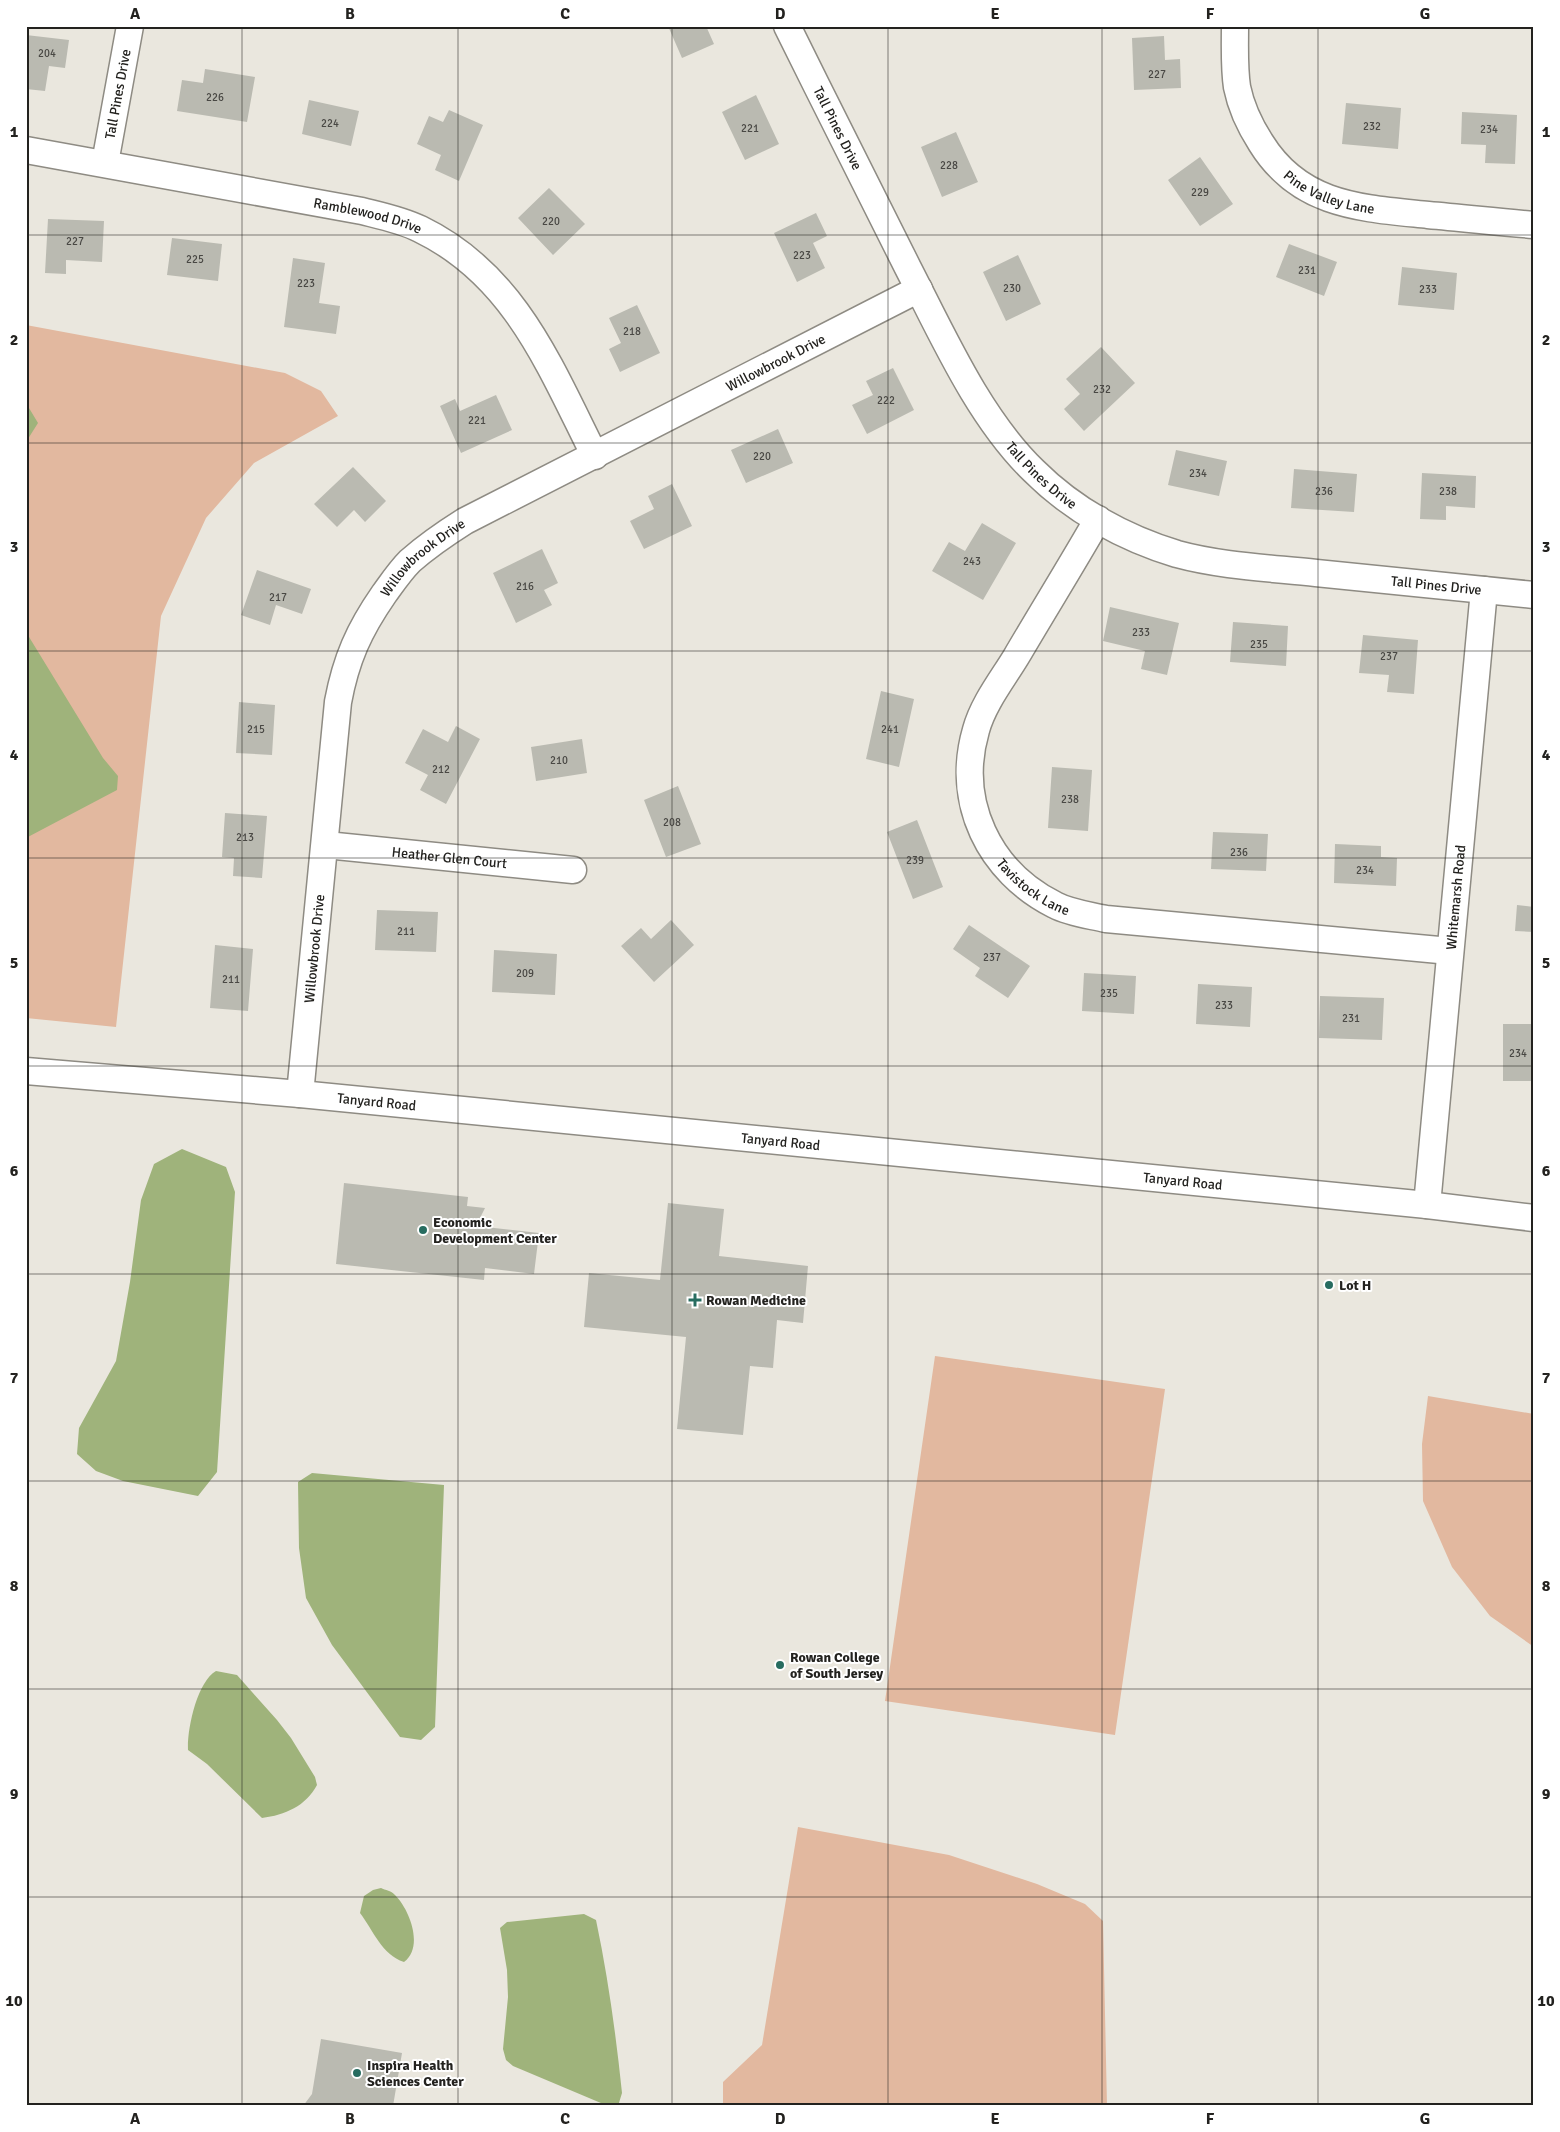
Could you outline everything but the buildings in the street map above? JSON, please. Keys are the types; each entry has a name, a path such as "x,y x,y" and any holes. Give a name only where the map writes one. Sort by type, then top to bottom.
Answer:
{"street":[{"name":"Tall Pines Drive","path":"105,163 130,26"},
{"name":"Tall Pines Drive","path":"787,26 919,289 973,390 1009,443 1032,470 1056,492 1098,520 1152,545 1206,560 1534,595"},
{"name":"Pine Valley Lane","path":"1235,26 1238,87 1242,106 1265,150 1296,182 1325,197 1356,206 1534,225"},
{"name":"Ramblewood Drive","path":"26,150 362,211 396,219 432,235 474,264 497,286 520,315 544,354 595,456"},
{"name":"Willowbrook Drive","path":"300,1094 326,845 338,702 346,663 361,629 387,590 408,563 443,535 466,521 919,289"},
{"name":"Tavistock Lane","path":"1098,520 992,696 976,729 970,769 971,795 983,831 997,859 1010,874 1040,896 1072,911 1098,917 1258,934 1450,951"},
{"name":"Whitemarsh Road","path":"1427,1205 1484,590"},
{"name":"Heather Glen Court","path":"326,845 573,870"},
{"name":"Tanyard Road","path":"26,1072 300,1094 1427,1205 1534,1218"}],"shaded area":[{"path":"26,325 285,373 321,391 338,416 254,463 206,518 161,616 116,1027 26,1018"},
{"path":"26,403 38,423 26,442"},
{"path":"26,632 103,758 118,776 117,790 26,838"},
{"path":"182,1149 226,1167 235,1192 217,1472 198,1496 123,1481 96,1471 77,1454 79,1428 116,1361 130,1282 141,1200 154,1164"},
{"path":"935,1356 1165,1389 1115,1735 885,1701"},
{"path":"1428,1396 1534,1414 1534,1647 1490,1616 1452,1567 1423,1501 1422,1444"},
{"path":"312,1473 444,1485 435,1727 421,1740 400,1737 332,1645 306,1598 299,1548 298,1482"},
{"path":"216,1671 237,1675 291,1738 315,1777 317,1785 307,1799 287,1812 262,1818 207,1764 188,1750 189,1730 194,1707 203,1685"},
{"path":"798,1827 949,1855 1037,1884 1085,1904 1103,1921 1107,2106 723,2106 723,2082 762,2045"},
{"path":"381,1888 395,1895 401,1902 413,1928 413,1947 410,1955 404,1962 396,1959 384,1948 360,1913 364,1896 373,1890"},
{"path":"584,1914 596,1920 604,1963 622,2093 618,2106 608,2106 513,2066 506,2060 503,2049 508,1997 507,1970 500,1928 507,1922"}],"place":[{"name":"Economic Development Center","path":"423,1230"},
{"name":"Lot H","path":"1329,1285"},
{"name":"Rowan Medicine","path":"695,1300"},
{"name":"Rowan College of South Jersey","path":"780,1665"},
{"name":"Inspira Health Sciences Center","path":"357,2073"}]}
